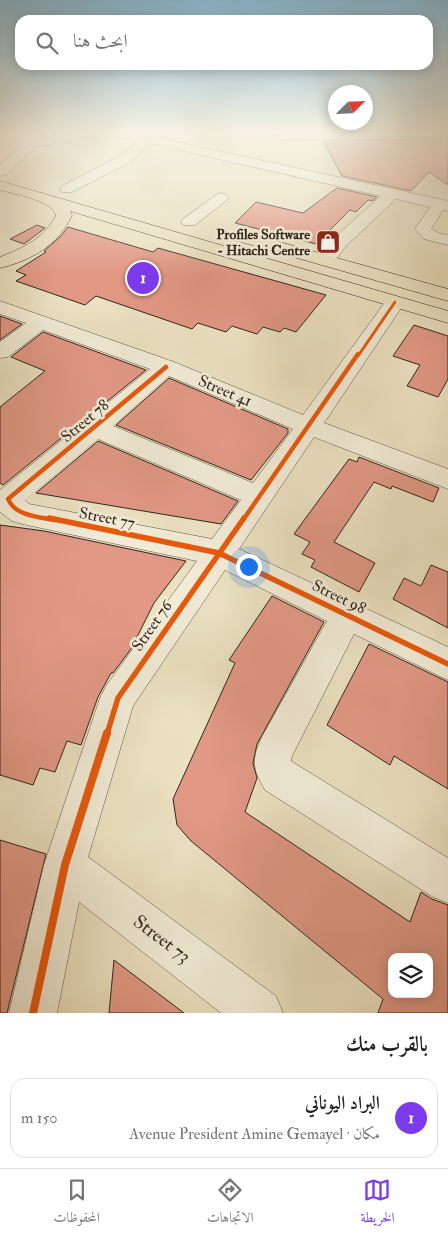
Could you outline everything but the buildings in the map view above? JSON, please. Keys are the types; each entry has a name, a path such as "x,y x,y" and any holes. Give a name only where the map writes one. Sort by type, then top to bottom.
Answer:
{"highway":[{"path":"9,180 51,200 448,317"},
{"path":"22,180 67,189 116,202"},
{"path":"0,263 29,250 54,235 64,215 62,209 51,200"},
{"path":"171,218 207,228"},
{"path":"226,232 448,294"},
{"path":"395,302 414,298 448,306"}],"street":[{"path":"67,189 84,180"},
{"path":"358,180 392,194 443,205 423,229 430,236 448,240"},
{"path":"326,260 341,241 392,194"},
{"path":"189,222 222,198"},
{"name":"Street 76","path":"33,1013 65,865 118,698 395,302"},
{"name":"Street 41","path":"0,308 166,367 308,426 448,478"},
{"path":"0,352 38,323"},
{"name":"Street 78","path":"18,492 166,367"},
{"path":"95,428 258,496"},
{"name":"Street 77","path":"18,492 8,499 10,504 22,513 219,553"},
{"name":"Street 98","path":"219,553 448,664"},
{"path":"347,615 271,758 274,769 279,776 448,882"},
{"name":"Street 73","path":"65,865 259,1013"}],"cycle path":[{"path":"33,1013 65,865 118,698 395,302"},
{"path":"166,367 8,499 10,504 22,513 219,553 448,664"}],"place":[{"name":"Profiles Software - Hitachi Centre","path":"328,242"},
{"name":"البراد اليوناني","path":"143,278"}]}
